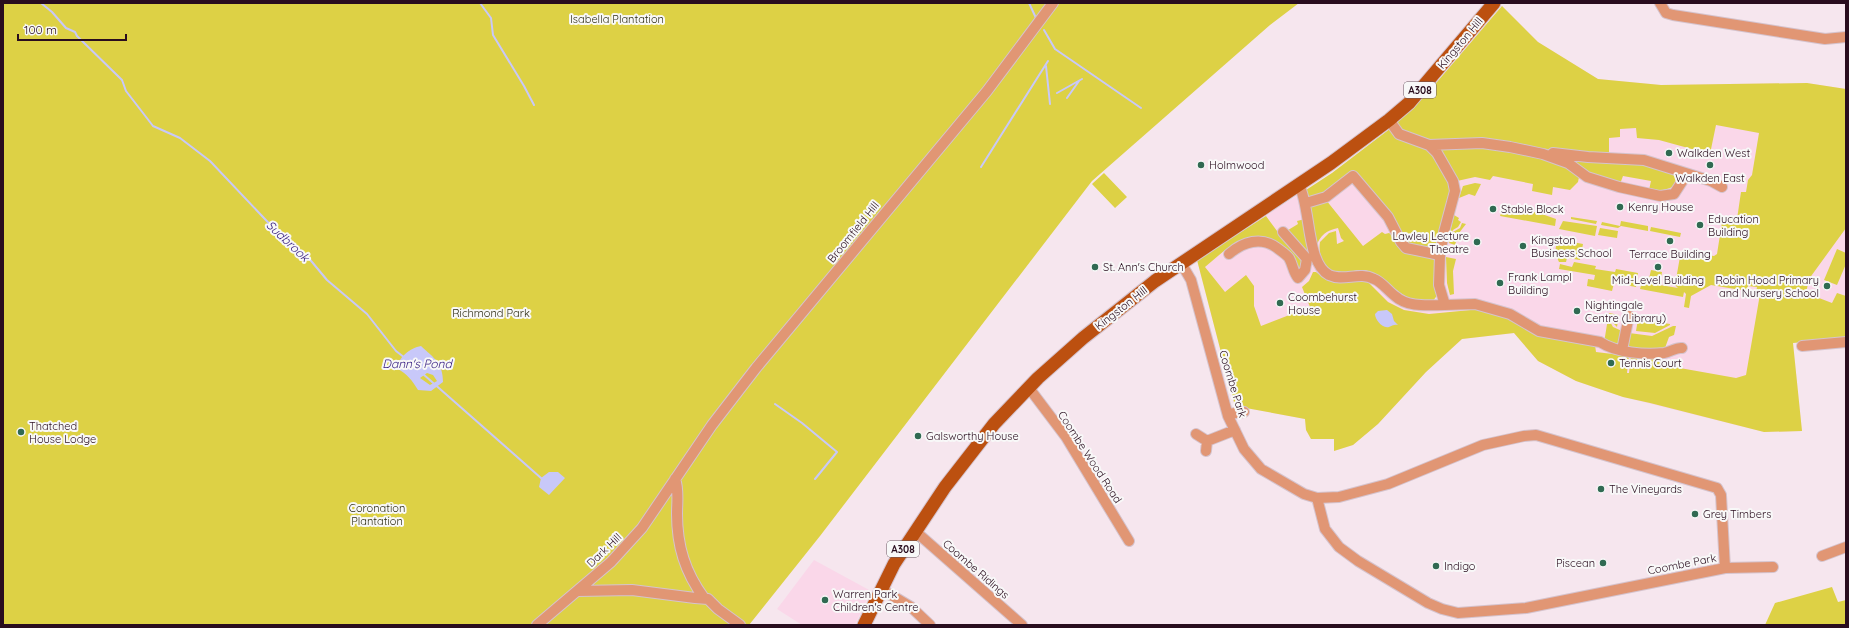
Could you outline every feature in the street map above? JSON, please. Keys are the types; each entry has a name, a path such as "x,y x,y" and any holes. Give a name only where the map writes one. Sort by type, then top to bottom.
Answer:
{"main road":[{"name":"Kingston Hill","path":"864,625 882,588 915,531 945,487 982,439 1029,388 1058,360 1155,281 1299,185 1344,154 1389,120 1414,97 1494,3"}],"street":[{"name":"Broomfield Hill","path":"675,479 712,425 756,368 987,91 1053,3"},
{"path":"1660,3 1666,13 1673,16 1825,39 1846,37"},
{"path":"1389,120 1400,134 1429,145 1438,153 1453,181 1455,191 1444,232 1440,255 1438,285 1445,305"},
{"path":"1429,145 1482,143 1543,154 1568,163 1587,177 1619,187 1660,196 1674,194 1687,174"},
{"path":"1543,154 1557,153 1588,157 1644,160 1711,181 1722,187"},
{"path":"1306,203 1326,197 1353,176 1388,217 1401,242 1406,248 1440,255"},
{"path":"1229,254 1247,243 1258,241 1267,242 1283,252 1289,259 1294,274 1298,278 1305,270 1311,256 1306,203 1299,185"},
{"path":"1283,232 1311,256 1321,270 1335,278 1365,275 1375,279 1397,298 1408,304 1475,304 1489,307 1510,314 1539,331 1600,342 1606,346 1622,350 1666,353 1679,347 1682,348"},
{"name":"Coombe Park","path":"1181,264 1191,280 1228,414 1235,430 1244,448 1261,469 1285,484 1317,498 1339,497 1388,484 1483,445 1506,439 1536,435 1717,488 1721,495 1725,568 1526,608 1458,613 1442,609 1428,603 1358,561 1339,547 1325,529 1317,498"},
{"path":"1622,350 1629,316"},
{"path":"1802,346 1846,342"},
{"name":"Coombe Wood Road","path":"1029,388 1066,437 1129,541"},
{"path":"1228,414 1244,412"},
{"path":"1207,441 1235,430"},
{"path":"1196,434 1207,441"},
{"path":"1206,451 1207,441"},
{"name":"Dark Hill","path":"537,625 611,562 642,528 675,479"},
{"path":"675,479 677,483 677,528 681,553 691,579 704,598"},
{"name":"Coombe Ridings","path":"915,531 1022,625"},
{"path":"1822,556 1846,547"},
{"path":"1725,568 1773,567"},
{"path":"882,588 911,606 930,625"},
{"path":"578,591 632,590 704,598 708,599 718,609 740,625"}],"shaded area":[{"path":"1502,6 1538,42 1598,79 1661,85 1807,83 1846,89 1846,338 1793,343 1802,431 1764,432 1623,397 1576,381 1538,361 1514,333 1462,339 1426,372 1378,424 1353,445 1334,451 1334,439 1311,439 1306,430 1305,419 1235,406 1197,260 1332,173 1391,128 1437,82"},
{"name":"Warren Park Children's Centre","path":"814,560 871,591 855,625 802,625 777,609"}],"green space":[{"name":"Richmond Park","path":"3,3 1299,3 1270,25 1092,181 820,536 749,625 3,625"},
{"path":"1502,6 1538,42 1598,79 1661,85 1807,83 1846,89 1846,228 1809,279 1806,293 1832,303 1837,293 1846,296 1846,338 1793,343 1802,431 1764,432 1623,397 1576,381 1538,361 1514,333 1462,339 1426,372 1378,424 1353,445 1334,451 1334,439 1311,439 1306,430 1305,419 1235,406 1197,260 1266,216 1280,235 1298,224 1297,221 1305,219 1310,252 1305,255 1299,272 1271,241 1227,253 1225,250 1205,267 1225,292 1246,275 1254,286 1254,306 1261,326 1310,307 1302,287 1309,281 1313,272 1316,272 1325,279 1335,283 1361,281 1368,282 1388,302 1404,310 1429,314 1481,309 1595,345 1596,352 1629,356 1627,373 1629,373 1631,356 1664,360 1663,365 1736,378 1746,375 1760,294 1756,293 1757,287 1748,286 1747,291 1711,285 1691,296 1689,308 1684,307 1686,294 1684,292 1683,297 1640,289 1642,282 1648,283 1651,270 1662,272 1660,285 1678,288 1675,285 1681,251 1714,256 1717,254 1723,216 1737,219 1741,192 1746,192 1748,180 1752,175 1759,133 1716,125 1710,154 1659,140 1637,138 1636,128 1620,129 1620,137 1609,138 1609,154 1431,142 1401,132 1394,125 1437,82"},
{"path":"1391,128 1431,151 1450,181 1450,191 1435,249 1413,246 1404,240 1355,174 1327,195 1308,199 1306,190 1332,173"},
{"path":"1435,147 1490,149 1532,155 1551,160 1567,167 1579,177 1578,182 1570,190 1553,187 1552,195 1532,191 1533,184 1493,176 1490,180 1475,177 1457,181"},
{"path":"1559,157 1641,162 1680,175 1675,184 1668,189 1649,190 1651,181 1623,176 1620,184 1590,175"},
{"path":"1104,173 1127,197 1115,208 1092,184"},
{"path":"1475,183 1481,184 1475,196 1469,194 1459,198 1463,186"},
{"path":"1326,200 1363,246 1382,232 1385,234 1389,233 1433,259 1436,262 1438,294 1433,301 1423,302 1406,297 1384,280 1368,271 1359,270 1336,273 1332,271 1323,262 1320,242 1329,233 1336,231 1337,244 1344,241 1341,238 1338,228 1330,230 1324,234 1316,247 1308,204"},
{"path":"1504,206 1539,213 1556,219 1555,226 1500,216"},
{"path":"1454,215 1459,218 1458,220 1461,222 1458,227 1453,230 1448,241"},
{"path":"1571,217 1597,221 1596,224 1571,219"},
{"path":"1563,221 1597,226 1595,236 1559,229"},
{"path":"1621,221 1648,226 1648,231 1621,226 1618,228 1601,225 1602,222 1620,226"},
{"path":"1462,223 1466,224 1459,233 1455,245 1449,243 1453,232 1460,228"},
{"path":"1651,227 1681,233 1680,237 1650,231"},
{"path":"1600,228 1618,231 1617,238 1598,235"},
{"path":"1557,239 1583,244 1580,260 1567,258 1566,262 1559,262 1555,253"},
{"path":"1837,249 1846,253 1846,264 1837,285 1824,280"},
{"path":"1446,257 1456,259 1453,271 1454,294 1450,295 1447,283"},
{"path":"1574,262 1596,266 1595,269 1615,272 1616,269 1638,273 1636,287 1614,283 1612,291 1587,286 1588,279 1594,280 1595,275 1559,269 1560,264 1572,267"},
{"path":"1609,313 1619,315 1617,327 1613,323"},
{"path":"1608,318 1613,327 1622,331 1619,345 1604,343"},
{"path":"1638,319 1670,325 1655,333 1636,331"},
{"path":"1676,326 1674,335 1669,337 1665,348 1634,350 1627,347 1629,333 1652,336"},
{"path":"1832,587 1838,602 1846,600 1846,625 1765,625 1775,603"}],"water":[{"path":"1387,310 1392,314 1394,321 1398,325 1384,327 1378,321 1375,314 1378,311"},
{"name":"Dann's Pond","path":"421,346 437,361 443,375 443,382 431,391 418,390 414,383 398,369 398,365 402,357","holes":["427,373 433,375 437,381 430,385 420,378"]},
{"path":"549,472 558,472 565,478 549,495 539,487 541,478"}],"waterway":[{"name":"Sudbrook","path":"41,3 52,12 66,28 75,32 77,36 122,80 126,91 153,126 180,138 210,161 280,235 307,256 327,280 367,314 396,351 405,358"},
{"path":"480,3 491,18 493,35 534,105"},
{"path":"1029,3 1036,18"},
{"path":"1044,30 1055,49 1141,108"},
{"path":"981,167 1048,61"},
{"path":"1046,66 1050,104"},
{"path":"1057,93 1082,79"},
{"path":"1067,98 1079,81"},
{"name":"Sudbrook","path":"423,374 541,478"},
{"path":"775,404 802,423 837,452 815,479"}],"place":[{"name":"Walkden West","path":"1669,153"},
{"name":"Holmwood","path":"1201,165"},
{"name":"Walkden East","path":"1710,165"},
{"name":"Kenry House","path":"1620,207"},
{"name":"Stable Block","path":"1493,209"},
{"name":"Education Building","path":"1700,225"},
{"name":"Terrace Building","path":"1670,241"},
{"name":"Lawley Lecture Theatre","path":"1477,242"},
{"name":"Kingston Business School","path":"1523,246"},
{"name":"St. Ann's Church","path":"1095,267"},
{"name":"Mid-Level Building","path":"1658,267"},
{"name":"Frank Lampl Building","path":"1500,283"},
{"name":"Robin Hood Primary and Nursery School","path":"1827,286"},
{"name":"Coombehurst House","path":"1280,303"},
{"name":"Nightingale Centre (Library)","path":"1577,311"},
{"name":"Tennis Court","path":"1611,363"},
{"name":"Thatched House Lodge","path":"21,432"},
{"name":"Galsworthy House","path":"918,436"},
{"name":"The Vineyards","path":"1601,489"},
{"name":"Grey Timbers","path":"1695,514"},
{"name":"Piscean","path":"1603,563"},
{"name":"Indigo","path":"1436,566"},
{"name":"Warren Park Children's Centre","path":"825,600"}],"park label":[{"name":"Isabella Plantation","path":"617,19"},
{"name":"Coronation Plantation","path":"377,514"}]}
